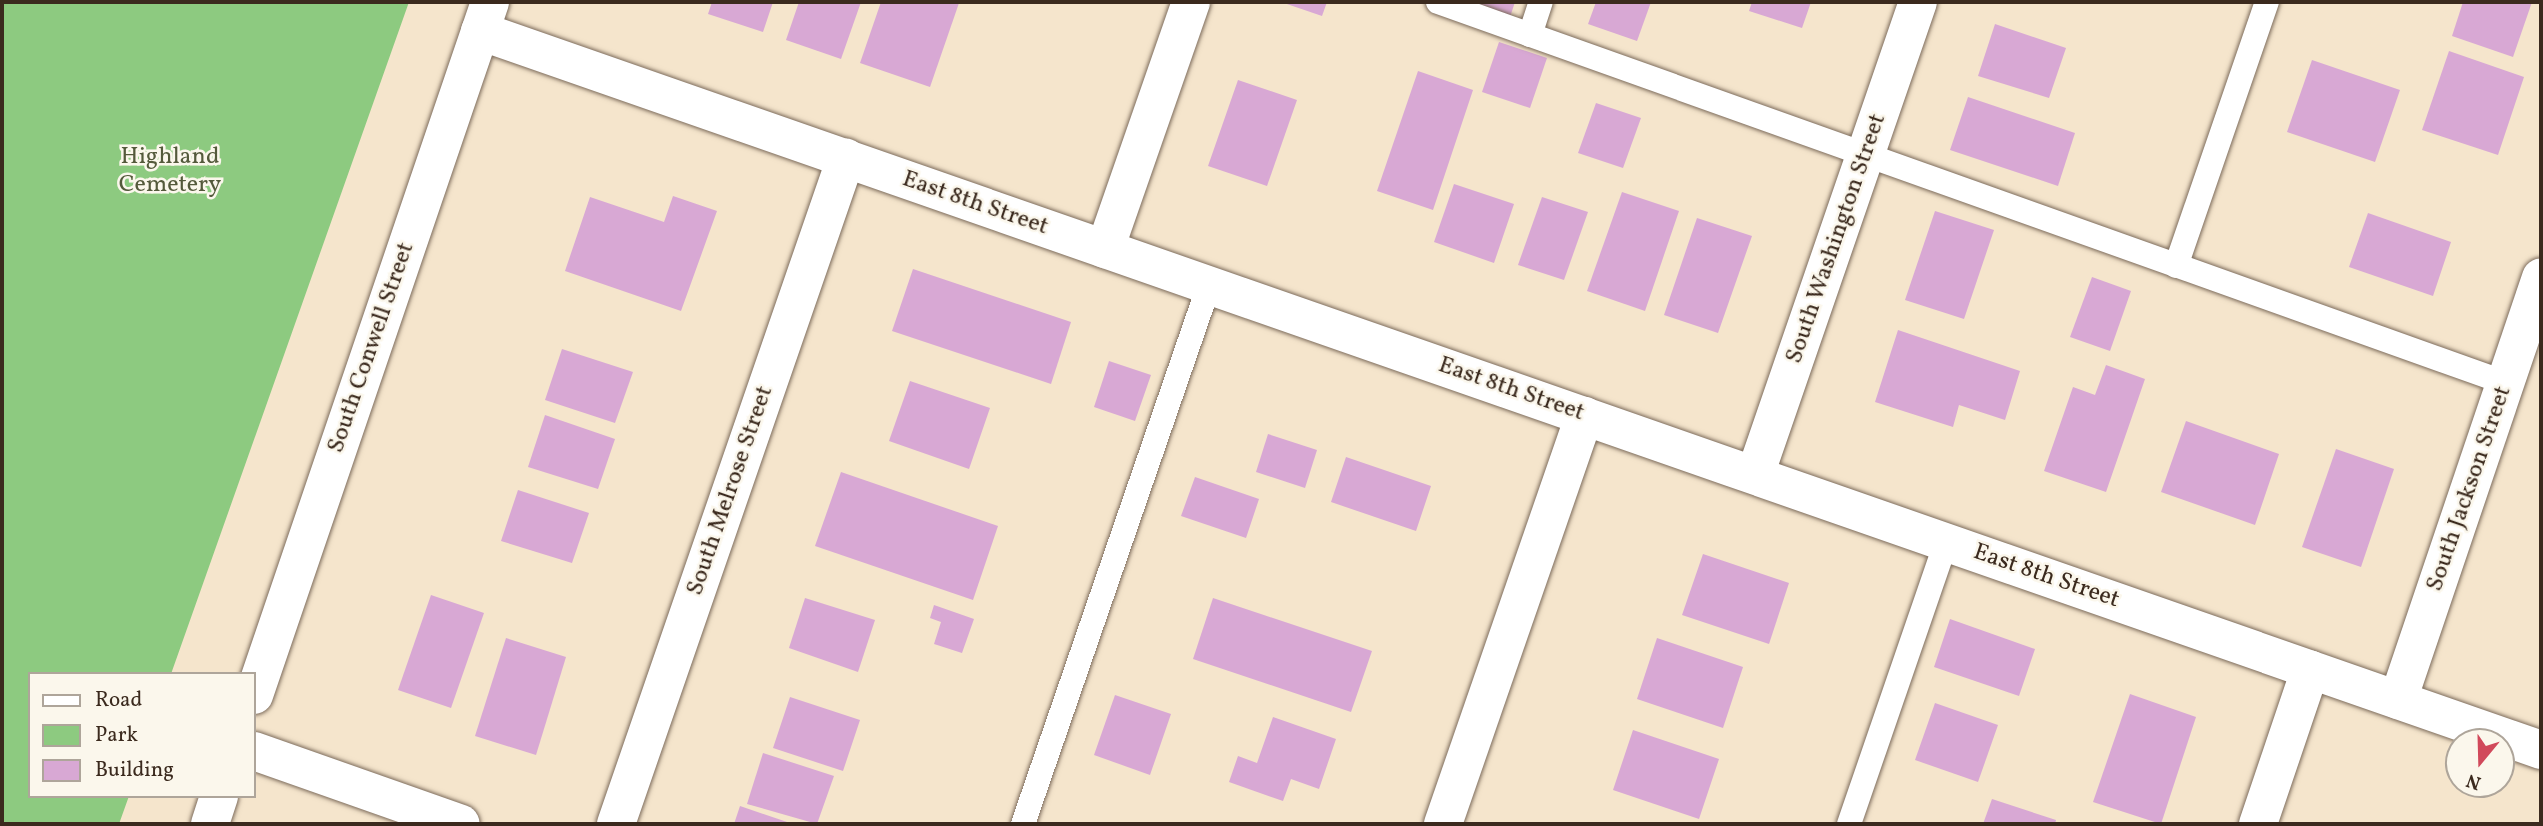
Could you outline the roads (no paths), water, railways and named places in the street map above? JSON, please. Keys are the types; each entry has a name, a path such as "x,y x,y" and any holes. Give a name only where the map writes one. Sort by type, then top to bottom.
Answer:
{"street":[{"path":"1105,249 1191,2"},
{"name":"South Washington Street","path":"1755,475 1918,2"},
{"name":"East 8th Street","path":"485,16 846,158 2541,750"},
{"name":"South Conwell Street","path":"256,689 485,16"},
{"name":"South Melrose Street","path":"616,824 846,158"},
{"name":"South Jackson Street","path":"2398,700 2541,278"},
{"path":"1443,824 1584,416"},
{"path":"2258,824 2310,670"},
{"path":"256,752 461,824"},
{"path":"210,824 218,798"}],"lane":[{"path":"1438,2 2506,383"},
{"path":"1530,35 1541,2"},
{"path":"2176,266 2267,2"},
{"path":"1023,824 1209,285"},
{"path":"1849,824 1946,542"}],"park label":[{"name":"Highland Cemetery","path":"170,172"}]}
